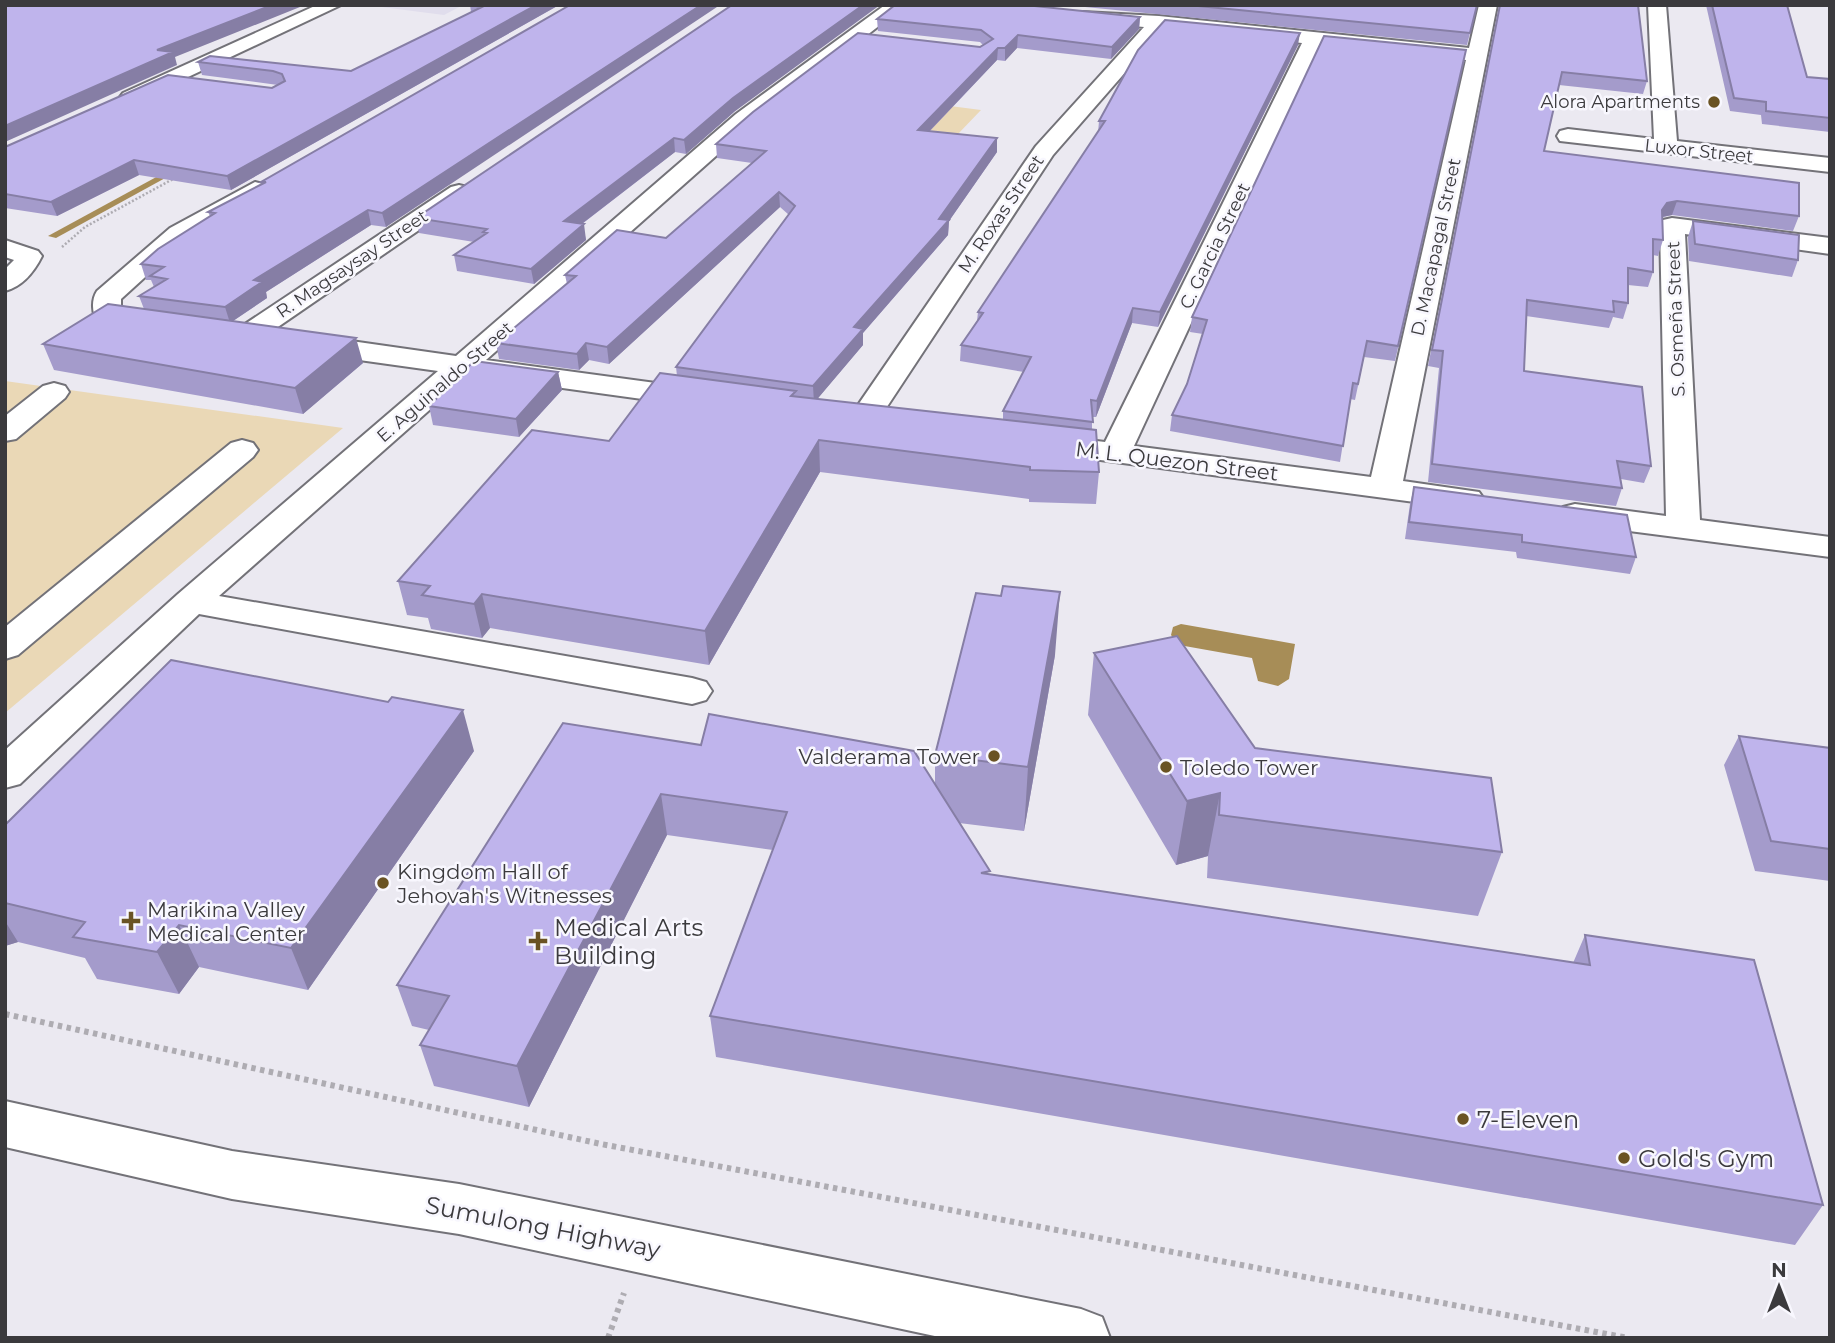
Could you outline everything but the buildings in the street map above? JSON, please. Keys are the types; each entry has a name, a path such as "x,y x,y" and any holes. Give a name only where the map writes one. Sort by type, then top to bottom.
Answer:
{"street":[{"path":"106,108 332,5"},
{"name":"E. Aguinaldo Street","path":"5,774 191,602 744,119 897,5"},
{"name":"D. Macapagal Street","path":"1385,488 1486,5"},
{"path":"1657,5 1666,147"},
{"path":"1076,15 1477,55"},
{"name":"M. Roxas Street","path":"901,426 848,419 1044,151 1159,22"},
{"path":"855,37 885,40"},
{"name":"C. Garcia Street","path":"1115,453 1314,38"},
{"path":"169,79 212,85"},
{"name":"Luxor Street","path":"1568,136 1830,165"},
{"path":"177,327 108,317 107,297 178,233 276,177"},
{"name":"R. Magsaysay Street","path":"463,365 232,334 474,182"},
{"name":"S. Osmeña Street","path":"1683,528 1672,225 1830,246"},
{"path":"5,248 29,256 23,268 5,283"},
{"path":"463,365 724,402"},
{"path":"5,432 54,392"},
{"name":"M. L. Quezon Street","path":"1018,441 1493,503"},
{"path":"5,647 242,450"},
{"path":"1548,510 1830,547"},
{"path":"191,602 692,691"},
{"name":"Sumulong Highway","path":"5,1124 232,1175 459,1209 943,1323 1080,1338"}],"path":[{"path":"68,241 85,228 176,177"},
{"path":"5,1014 601,1144 1628,1338"}],"shaded area":[{"path":"366,5 463,5 444,15"},
{"path":"880,97 981,110 958,134 855,121"},
{"path":"5,381 343,428 5,713"},
{"path":"1181,624 1295,644 1289,679 1278,686 1258,681 1252,658 1179,645 1171,635 1173,627"}],"waterway":[{"path":"53,236 174,171"}],"place":[{"name":"Alora Apartments","path":"1714,102"},
{"name":"Valderama Tower","path":"994,756"},
{"name":"Toledo Tower","path":"1166,767"},
{"name":"Kingdom Hall of Jehovah's Witnesses","path":"383,883"},
{"name":"Marikina Valley Medical Center","path":"131,921"},
{"name":"Medical Arts Building","path":"538,941"},
{"name":"7-Eleven","path":"1463,1119"},
{"name":"Gold's Gym","path":"1624,1158"}]}
